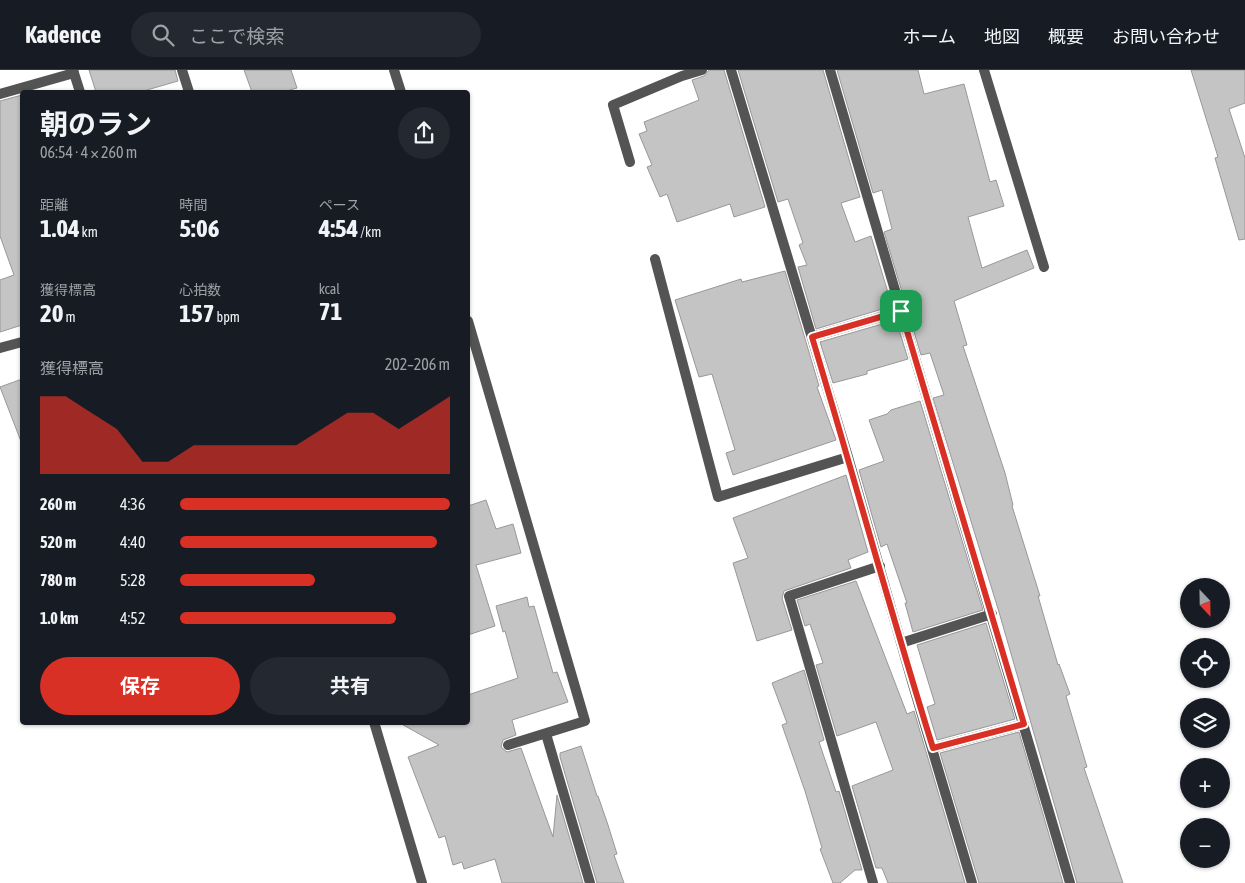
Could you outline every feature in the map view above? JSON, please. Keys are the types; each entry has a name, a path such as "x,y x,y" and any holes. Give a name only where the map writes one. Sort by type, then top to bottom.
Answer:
{"street":[{"path":"182,70 188,90"},
{"path":"394,70 399,90"},
{"path":"630,162 613,106 681,73 702,70"},
{"path":"731,70 848,457 972,883"},
{"path":"830,70 1070,883"},
{"path":"984,70 1044,267"},
{"path":"0,94 74,72 79,90"},
{"path":"655,259 718,497 848,457"},
{"path":"812,337 901,311"},
{"path":"470,328 585,722 508,745"},
{"path":"0,348 20,343"},
{"path":"873,883 789,596 880,566"},
{"path":"901,643 992,614"},
{"path":"933,748 1024,724"},
{"path":"375,725 422,883"},
{"path":"546,734 590,883"}],"building":[{"path":"89,70 175,70 178,81 147,90 95,90"},
{"path":"244,70 291,70 297,88 290,90 251,90"},
{"path":"709,70 724,70 765,207 734,217 730,204 677,222 667,194 660,197 647,167 652,165 639,134 647,131 644,122 699,100 692,80 704,76"},
{"path":"738,70 823,70 860,197 841,203 855,242 871,236 892,306 816,329 798,267 807,265 799,245 803,243 788,199 778,202"},
{"path":"837,70 918,70 924,94 964,84 990,182 996,180 1004,206 968,217 982,268 1027,250 1034,268 954,301 967,345 963,346 1005,473 1012,506 1040,596 1038,596 1058,665 1070,694 1066,696 1087,767 1084,768 1123,883 1077,883 999,612 933,398 944,395 930,353 921,355 884,232 892,229 882,190 873,193"},
{"path":"1191,70 1245,70 1245,103 1229,109 1245,158 1245,239 1239,240 1215,158 1218,157"},
{"path":"20,96 20,326 0,332 0,280 14,275 0,236 0,101"},
{"path":"785,271 819,386 817,387 836,440 733,475 726,453 735,450 712,374 699,377 675,300 741,279 742,282"},
{"path":"896,320 908,359 867,371 867,374 833,383 820,342"},
{"path":"20,380 20,439 0,387"},
{"path":"920,401 983,610 913,632 905,603 907,603 887,544 881,547 859,470 884,461 869,420 887,414 891,410"},
{"path":"846,475 868,552 848,560 851,568 784,591 782,598 792,630 757,641 733,563 748,558 733,518"},
{"path":"486,500 496,529 513,524 521,553 476,565 495,626 470,634 470,505"},
{"path":"856,581 907,714 914,711 965,883 888,883 882,868 876,868 852,786 893,770 876,722 837,736 816,665 823,663 810,624 805,626 797,600"},
{"path":"527,597 529,607 534,606 553,673 557,672 568,702 512,720 516,735 503,740 501,747 507,752 521,748 553,837 557,795 583,883 502,883 495,859 464,869 462,862 453,865 445,836 439,838 408,757 439,745 403,725 470,725 470,694 518,678 496,606"},
{"path":"986,623 1015,719 937,740 927,707 935,704 917,645"},
{"path":"804,670 824,740 819,742 836,792 839,791 862,870 855,870 840,883 833,883 820,849 822,848 805,791 782,725 787,723 772,683"},
{"path":"1019,732 1063,883 979,883 940,753"},
{"path":"581,746 608,825 617,854 614,855 624,883 597,883 560,757 560,753"}],"route":[{"path":"901,311 1024,724 933,748 812,337 901,311"}]}
